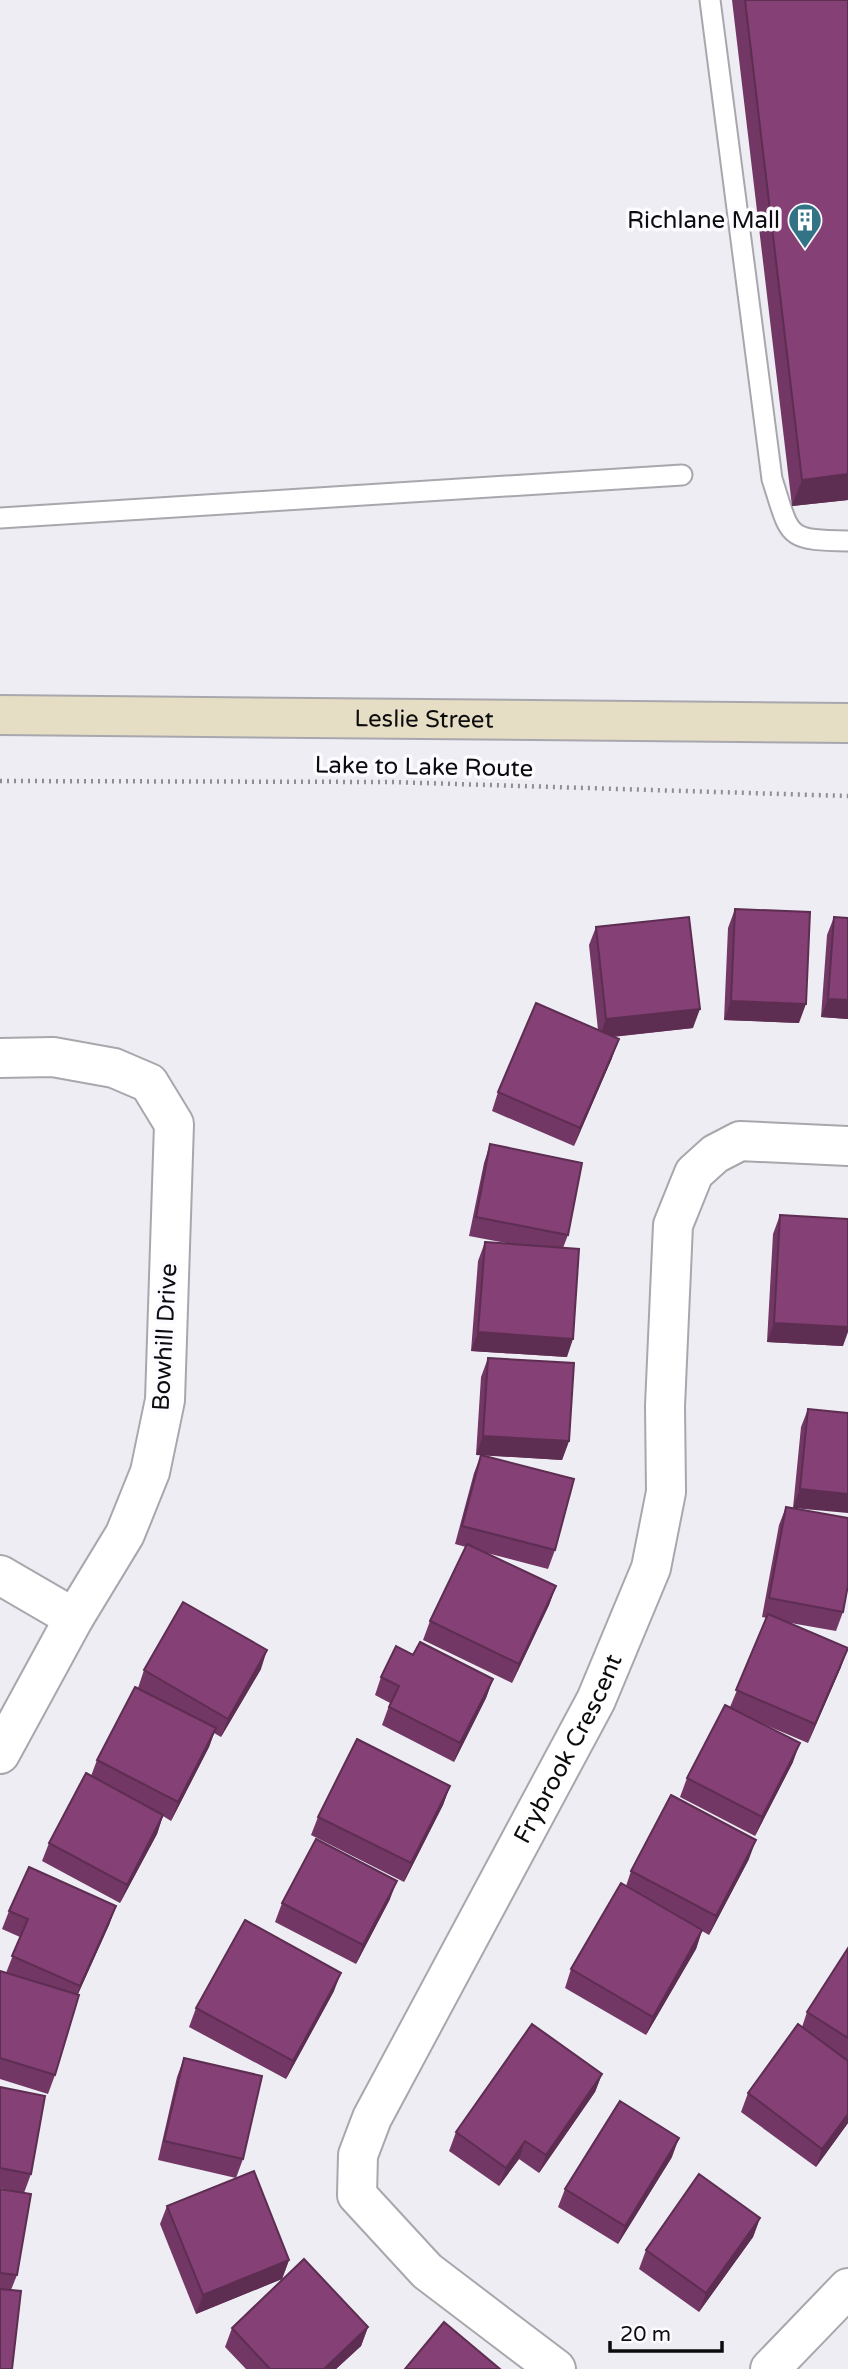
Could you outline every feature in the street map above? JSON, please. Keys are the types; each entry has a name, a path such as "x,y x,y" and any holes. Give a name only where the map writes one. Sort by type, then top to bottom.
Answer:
{"main road":[{"name":"Leslie Street","path":"0,715 848,723"}],"street":[{"name":"Bowhill Drive","path":"0,1058 53,1057 114,1068 149,1083 174,1124 165,1400 150,1472 125,1534 74,1618 0,1754"},
{"name":"Frybrook Crescent","path":"556,2369 427,2271 380,2222 357,2194 358,2155 372,2118 596,1700 650,1568 666,1492 665,1406 673,1225 694,1173 715,1154 740,1142 848,1146"},
{"path":"0,1575 74,1618"},
{"path":"770,2369 848,2288"}],"lane":[{"path":"710,0 772,479 788,527 805,541 848,541"},
{"path":"0,518 682,475"}],"path":[{"name":"Lake to Lake Route","path":"0,781 391,782 848,796"}],"building":[{"name":"Richlane Mall","path":"745,0 848,0 848,474 802,480"},
{"path":"735,909 810,912 806,1004 731,1001"},
{"path":"689,917 700,1009 606,1019 596,927"},
{"path":"834,917 848,918 848,1000 828,999"},
{"path":"536,1003 619,1039 580,1128 498,1092"},
{"path":"490,1144 582,1163 568,1235 476,1217"},
{"path":"780,1215 848,1219 848,1327 774,1323"},
{"path":"485,1242 579,1249 573,1339 478,1332"},
{"path":"488,1358 574,1363 569,1441 483,1436"},
{"path":"808,1409 848,1413 848,1494 800,1489"},
{"path":"481,1455 574,1479 555,1550 462,1526"},
{"path":"786,1507 848,1518 848,1585 843,1612 769,1598"},
{"path":"467,1544 556,1586 519,1664 430,1621"},
{"path":"183,1602 267,1650 228,1719 144,1670"},
{"path":"768,1614 848,1648 815,1724 736,1690"},
{"path":"420,1642 493,1679 460,1743 389,1707 399,1686 381,1677 396,1646 413,1655"},
{"path":"135,1687 216,1728 178,1802 97,1760"},
{"path":"725,1705 800,1743 762,1817 687,1778"},
{"path":"357,1739 450,1786 411,1863 318,1817"},
{"path":"86,1773 163,1815 127,1885 49,1843"},
{"path":"671,1795 756,1840 716,1916 631,1871"},
{"path":"316,1839 397,1881 363,1945 282,1903"},
{"path":"29,1867 116,1906 80,1986 12,1956 28,1919 9,1911"},
{"path":"621,1883 702,1930 653,2017 571,1969"},
{"path":"245,1920 341,1973 293,2061 196,2008"},
{"path":"848,1948 848,2038 807,2012"},
{"path":"0,1971 79,1995 55,2075 0,2058"},
{"path":"532,2024 602,2074 546,2155 525,2141 506,2168 456,2132"},
{"path":"798,2024 848,2061 848,2114 822,2149 748,2093"},
{"path":"184,2058 262,2076 243,2159 164,2141"},
{"path":"0,2087 45,2096 31,2174 0,2168"},
{"path":"620,2101 679,2138 625,2226 565,2189"},
{"path":"254,2171 289,2260 203,2295 167,2206"},
{"path":"699,2174 760,2218 706,2293 646,2250"},
{"path":"0,2189 31,2194 17,2275 0,2273"},
{"path":"304,2259 368,2327 324,2369 270,2369 232,2328"},
{"path":"0,2289 21,2291 12,2369 0,2369"},
{"path":"444,2322 500,2369 405,2369"}],"place":[{"name":"Richlane Mall","path":"805,250"}]}
